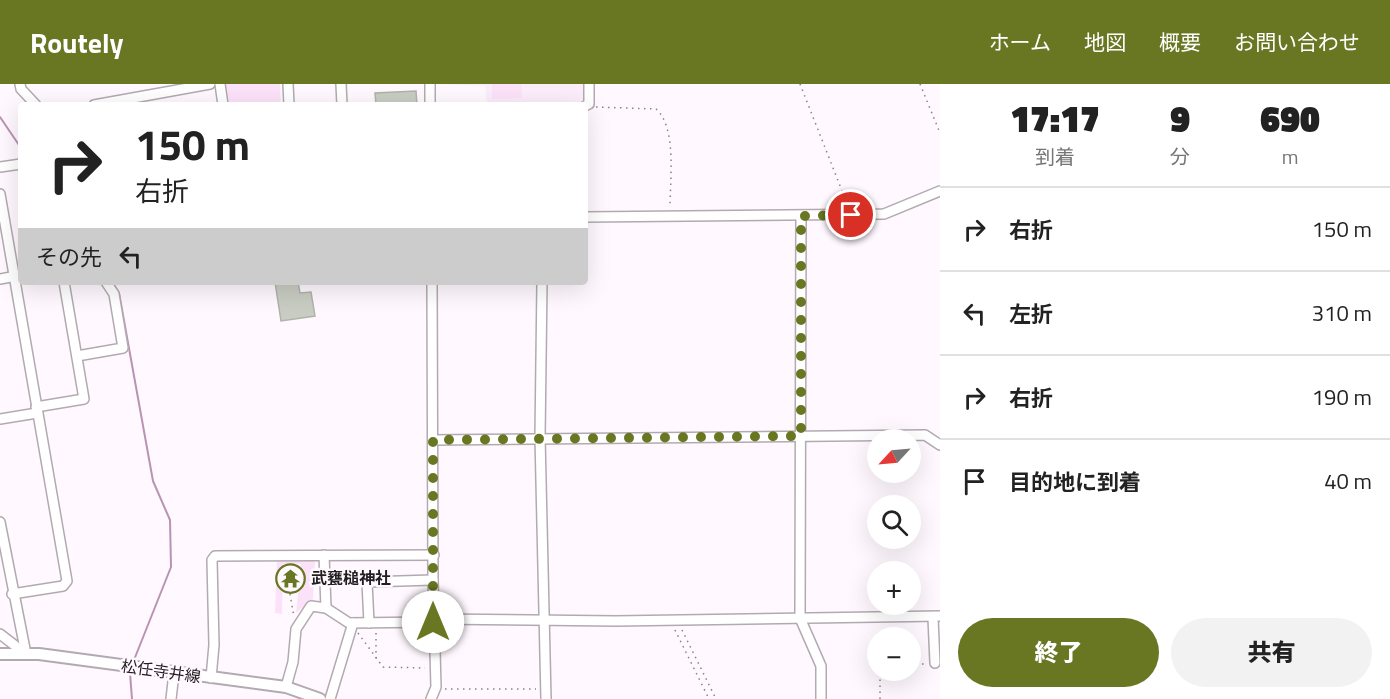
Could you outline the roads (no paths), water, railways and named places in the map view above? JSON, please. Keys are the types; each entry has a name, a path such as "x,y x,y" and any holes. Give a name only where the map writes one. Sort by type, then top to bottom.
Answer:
{"main road":[{"name":"松任寺井線","path":"0,654 26,654 286,687 320,699"}],"street":[{"path":"20,84 21,89 33,102"},
{"path":"111,102 210,84"},
{"path":"220,84 223,102"},
{"path":"288,84 289,102"},
{"path":"342,84 342,102"},
{"path":"430,84 430,102"},
{"path":"587,102 589,84"},
{"path":"0,167 18,164"},
{"path":"588,217 884,214 940,191"},
{"path":"0,194 17,276 0,279"},
{"path":"801,216 800,618 821,666 821,699"},
{"path":"12,594 63,586 68,581 37,410 18,285"},
{"path":"0,419 84,399 65,285"},
{"path":"77,356 123,348 114,294 108,285"},
{"path":"432,285 435,668 433,694"},
{"path":"542,285 540,437 546,694"},
{"path":"433,440 540,437 655,440 925,435 940,445"},
{"path":"0,522 12,594 26,654"},
{"path":"324,555 326,608"},
{"path":"210,678 214,645 212,560 215,556 434,555"},
{"path":"372,623 368,582 433,580"},
{"path":"286,687 293,662 296,629 312,606 326,608 353,623 546,619 937,617 935,663"},
{"path":"330,699 353,623"},
{"path":"0,634 26,654"},
{"path":"171,699 174,673"}],"waterway":[{"path":"0,117 18,144"},
{"path":"114,285 119,293 153,481 170,520 171,567 134,660"},
{"path":"130,673 132,699"}],"place":[{"name":"武甕槌神社","path":"290,578"}]}
